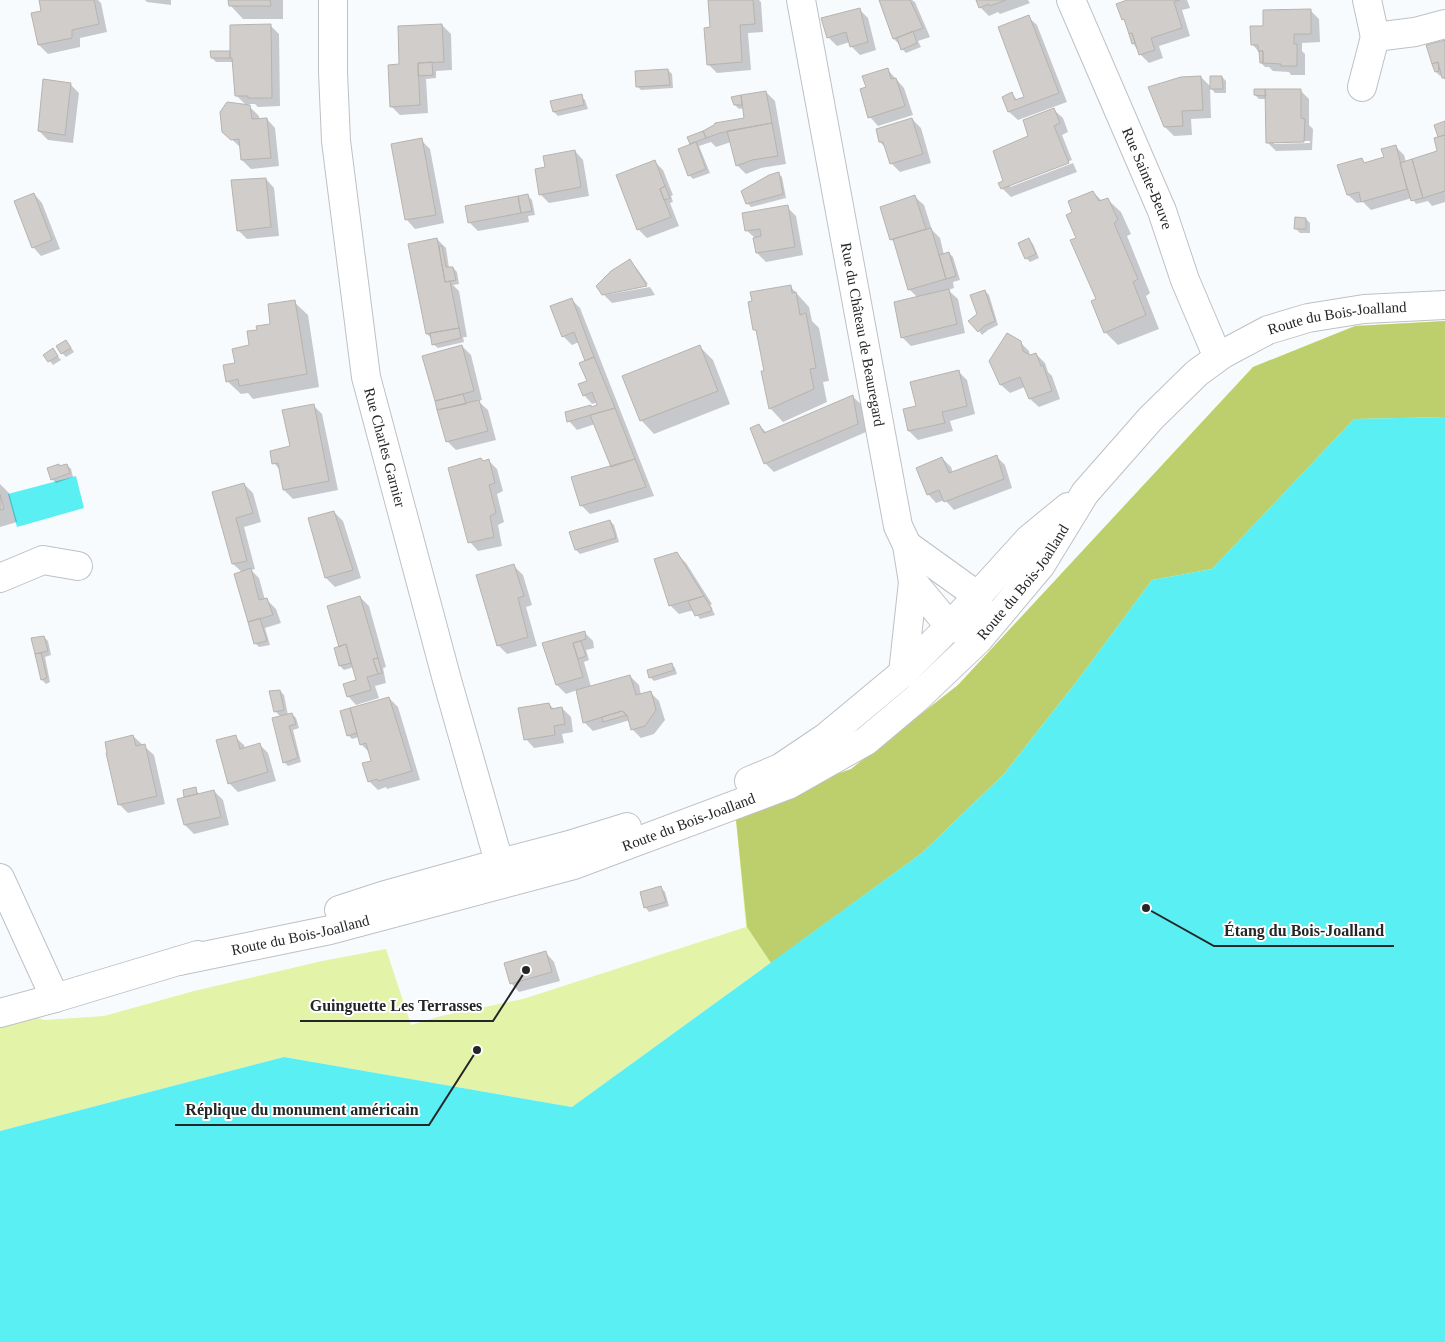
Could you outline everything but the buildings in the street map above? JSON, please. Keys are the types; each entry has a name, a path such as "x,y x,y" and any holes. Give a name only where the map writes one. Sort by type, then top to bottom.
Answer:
{"street":[{"name":"Rue Charles Garnier","path":"333,0 333,72 336,141 366,378 503,874"},
{"name":"Rue du Château de Beauregard","path":"801,0 898,526 907,545 913,582"},
{"name":"Rue Sainte-Beuve","path":"1071,0 1162,212 1185,280 1213,346 1224,354"},
{"path":"1362,87 1375,37 1367,0"},
{"path":"1375,37 1415,32 1445,24"},
{"name":"Route du Bois-Joalland","path":"978,596 1029,539 1085,493 1151,418 1197,373 1224,354 1268,330 1308,318 1364,309 1445,305"},
{"name":"Route du Bois-Joalland","path":"0,1013 179,961 382,896 503,874 574,865 788,785 866,741 916,699 932,666 964,632 1041,565 1085,493"},
{"path":"907,545 978,596 979,616 964,632 942,617 913,582"},
{"path":"0,578 43,560 78,566"},
{"path":"903,673 913,582"},
{"name":"Route du Bois-Joalland","path":"179,961 330,930 410,909 439,894 503,874 569,845 681,810 780,768 826,738 903,673 964,632"},
{"path":"0,878 55,998"}],"green space":[{"path":"1445,321 1445,417 1354,419 1212,569 1152,580 1077,681 922,853 572,1107 284,1057 0,1131 0,1018 23,1013 44,1020 104,1016 194,991 322,961 386,949 411,1025 441,1016 523,999 746,927 735,810 851,769 958,685 1253,367 1355,326"},
{"path":"1445,321 1445,417 1354,419 1212,569 1152,580 1077,681 1004,774 922,853 771,963 747,927 735,810 851,769 958,685 1253,367 1355,326"}],"water":[{"path":"1445,417 1445,1342 0,1342 0,1131 284,1057 572,1107 922,853 1004,774 1077,681 1152,580 1212,569 1354,419"},
{"path":"76,476 84,508 17,527 8,494"}],"place":[{"name":"Étang du Bois-Joalland","path":"1146,908"},
{"name":"Guinguette Les Terrasses","path":"526,970"},
{"name":"Réplique du monument américain","path":"477,1050"}]}
